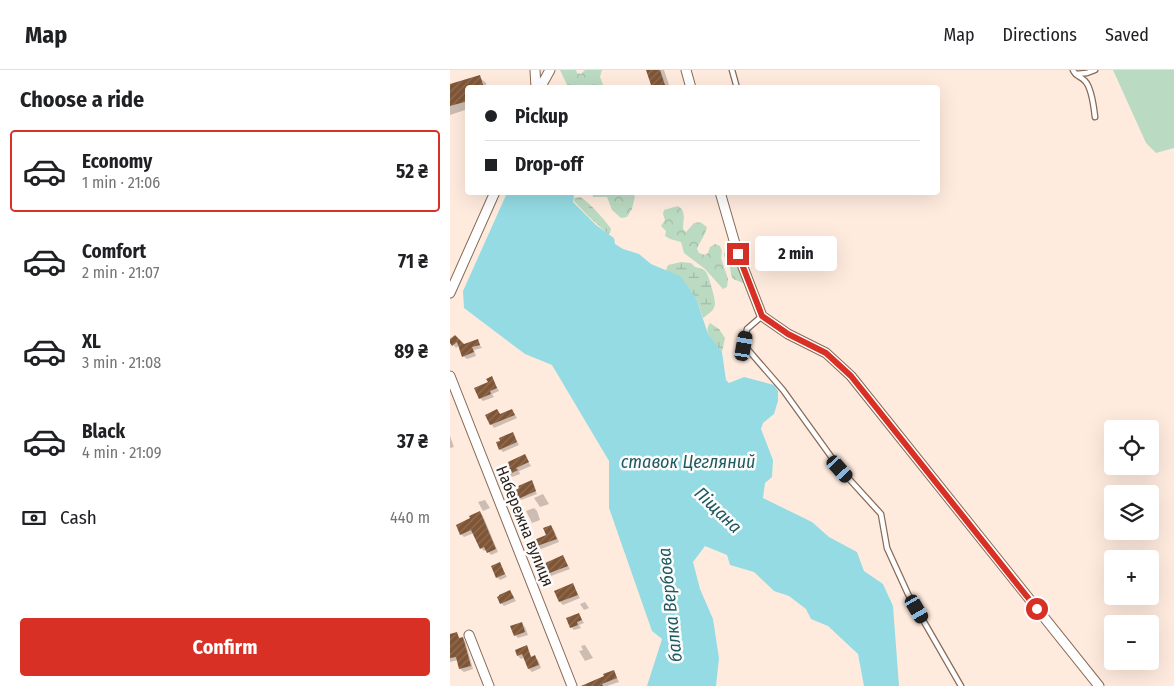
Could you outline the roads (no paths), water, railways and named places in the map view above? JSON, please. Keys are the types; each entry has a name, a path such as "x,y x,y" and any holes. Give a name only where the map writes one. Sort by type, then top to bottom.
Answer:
{"street":[{"path":"535,70 538,85"},
{"path":"540,85 550,70"},
{"path":"686,70 690,85"},
{"path":"450,293 494,195"},
{"path":"721,195 738,254 762,316 788,334 826,353 851,376 1099,686"},
{"name":"Набережна вулиця","path":"450,376 572,686"},
{"path":"469,635 489,686"}],"lane":[{"path":"732,70 736,85"},
{"path":"1074,72 1087,73 1095,70"},
{"path":"1074,72 1086,81 1095,117"},
{"path":"762,316 746,329 744,346 783,390 840,469 881,514 887,548 908,594 961,686"}],"water":[{"name":"ставок Цегляний","path":"506,195 573,195 573,202 596,225 614,238 615,244 623,249 639,254 651,264 680,276 696,298 708,334 722,352 726,380 729,383 744,377 774,385 778,391 778,401 774,414 763,423 761,429 773,460 772,477 765,483 763,498 812,522 829,537 857,552 864,571 883,584 893,606 899,686 864,686 858,654 828,626 811,619 806,609 789,596 774,591 754,572 730,565 727,555 705,546 693,562 700,589 713,619 719,658 716,686 647,686 662,639 652,631 609,508 609,461 552,365 525,354 464,308 463,291"}],"water label":[{"name":"Піщана","path":"718,510"},
{"name":"балка Вербова","path":"670,605"}]}
